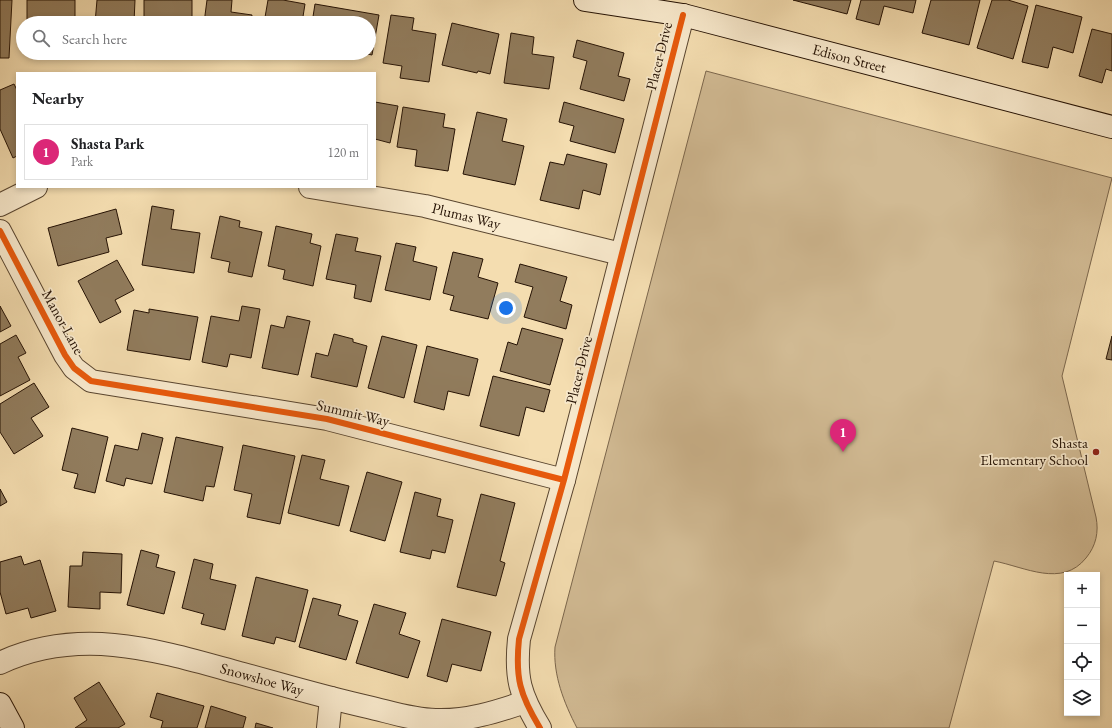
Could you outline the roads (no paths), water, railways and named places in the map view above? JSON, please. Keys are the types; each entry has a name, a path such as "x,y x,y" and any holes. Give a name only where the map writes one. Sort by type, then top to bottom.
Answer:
{"street":[{"name":"Edison Street","path":"585,0 683,15 1112,127"},
{"name":"Placer Drive","path":"540,728 524,702 516,666 519,639 564,480 683,15"},
{"path":"0,205 34,188"},
{"name":"Plumas Way","path":"316,188 425,206 621,254"},
{"name":"Manor Lane","path":"0,231 65,355 74,368 91,381 133,389"},
{"name":"Summit Way","path":"133,389 254,406 327,419 564,480"},
{"name":"Snowshoe Way","path":"0,664 47,648 86,643 133,646 168,653 331,698 416,718 436,720 482,716 524,702"},
{"path":"328,728 331,698"},
{"path":"0,704 13,728"}],"place":[{"name":"Shasta Park","path":"843,452"},
{"name":"Shasta Elementary School","path":"1096,452"}]}
